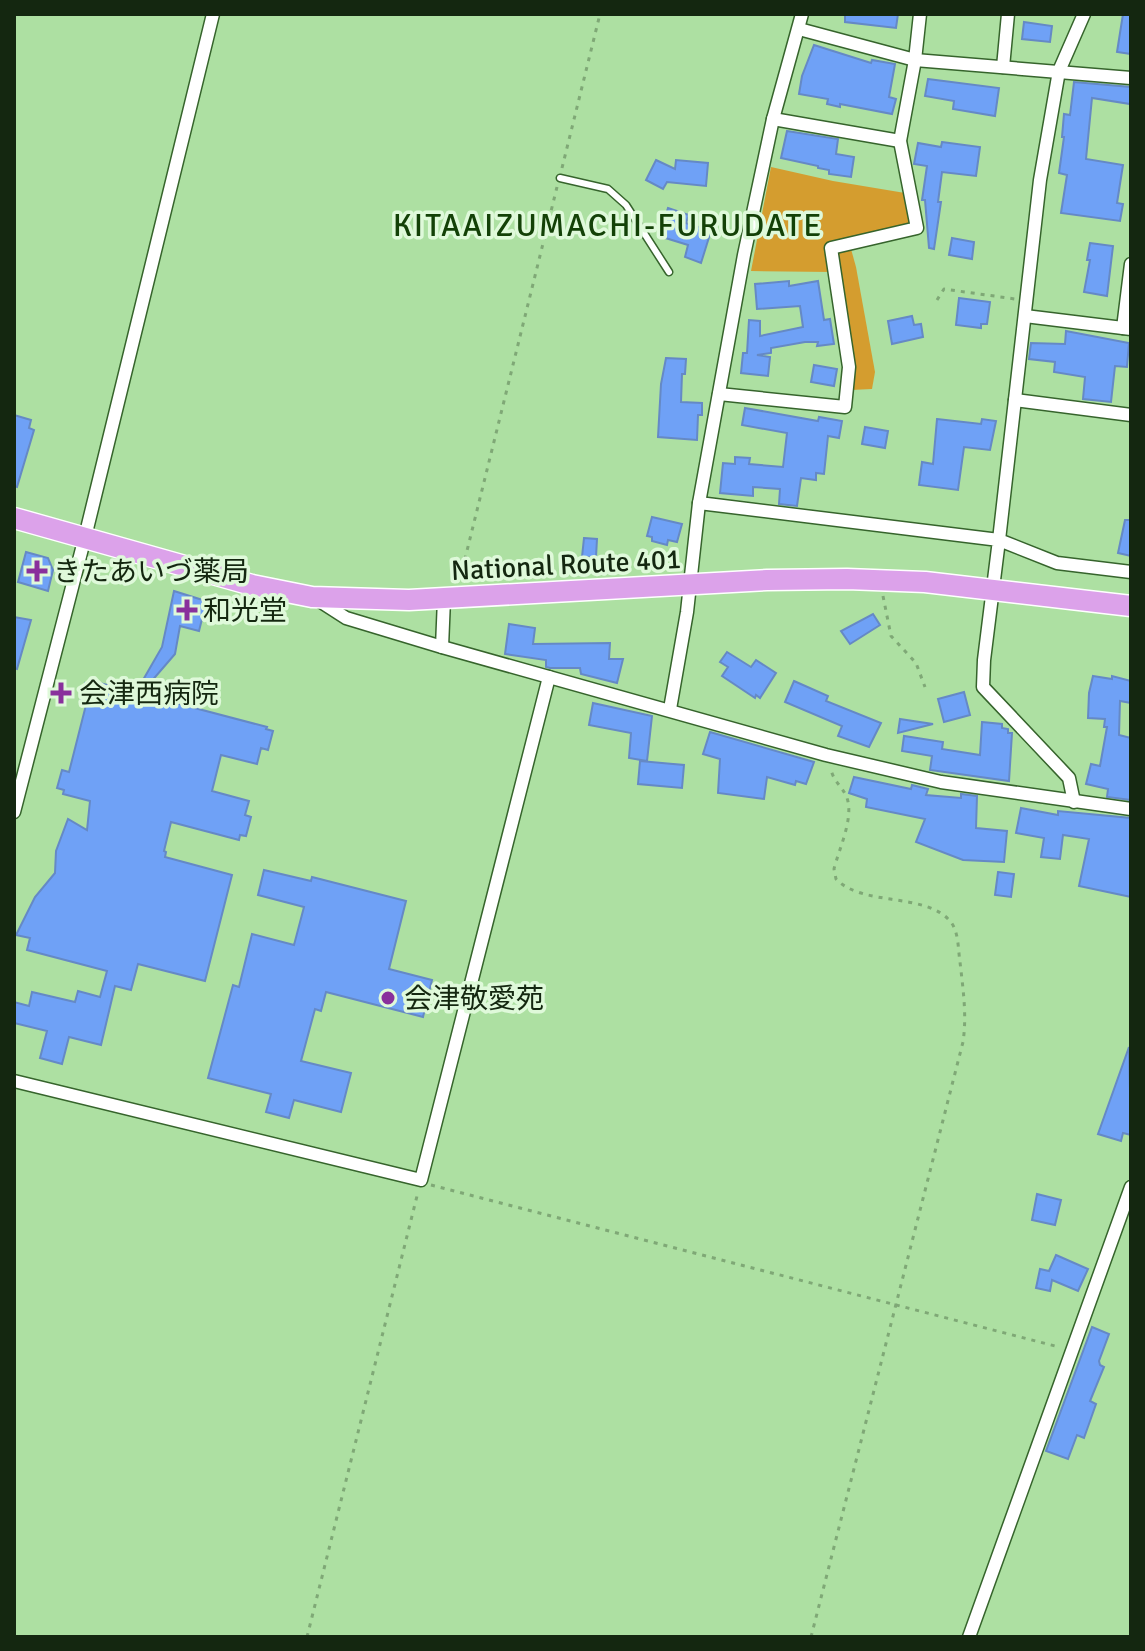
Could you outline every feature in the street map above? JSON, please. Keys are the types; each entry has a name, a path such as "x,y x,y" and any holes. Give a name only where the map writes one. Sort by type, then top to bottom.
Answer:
{"highway":[{"name":"National Route 401","path":"14,518 252,585 312,597 450,599 767,580 881,580 993,589 1131,606"}],"street":[{"path":"14,812 213,14"},
{"path":"670,709 699,503 719,394 773,119 802,14"},
{"path":"719,394 845,407 849,367 831,248 917,228 900,141 920,14"},
{"path":"1003,67 1008,14"},
{"path":"1074,802 1069,778 983,687 1040,180 1059,71 1084,14"},
{"path":"799,29 915,60 1131,78"},
{"path":"773,119 900,141"},
{"path":"1025,316 1127,329 1131,264"},
{"path":"1015,400 1131,415"},
{"path":"699,503 999,540 1057,563 1131,572"},
{"path":"312,597 346,618 826,755 941,782 1131,809"},
{"path":"442,647 450,599"},
{"path":"14,1081 421,1180 549,677"},
{"path":"969,1637 1131,1187"}],"lane":[{"path":"560,178 608,189 626,205 669,272"}],"path":[{"path":"450,599 600,14"},
{"path":"937,300 944,289 1026,301"},
{"path":"881,580 891,636 916,663 925,687"},
{"path":"811,1637 963,1042 965,1011 957,941 950,920 933,909 852,890 836,879 834,869 849,807 844,792 834,782 826,755"},
{"path":"307,1637 421,1180 432,1186 1070,1350"}],"shaded area":[{"path":"771,167 905,193 912,225 838,242 832,272 751,271"},
{"path":"851,249 875,372 872,389 851,390 835,251"}],"building":[{"path":"845,14 898,14 896,28 845,22"},
{"path":"1123,14 1131,14 1131,54 1117,52"},
{"path":"1024,22 1052,26 1050,42 1022,39"},
{"path":"814,45 871,63 872,60 895,64 889,97 896,99 892,114 840,104 840,107 827,104 828,99 799,94 802,76"},
{"path":"928,79 999,88 995,116 953,109 954,101 925,96"},
{"path":"1074,82 1131,87 1130,104 1092,98 1086,159 1123,165 1117,203 1123,204 1120,221 1061,213 1067,175 1059,173 1064,114 1070,115"},
{"path":"787,131 838,139 836,154 854,157 851,177 829,174 829,170 818,166 781,158"},
{"path":"942,142 980,147 976,176 942,172 934,249 929,248 925,200 922,200 927,166 914,164 918,143 941,147"},
{"path":"656,160 675,169 676,160 708,163 706,186 667,182 663,189 646,180"},
{"path":"668,208 689,215 686,223 711,231 701,263 685,257 688,245 659,236"},
{"path":"952,238 974,242 972,259 949,255"},
{"path":"1090,243 1113,246 1107,296 1084,292"},
{"path":"789,281 789,286 818,281 824,320 830,319 834,344 817,346 818,342 805,342 771,348 771,353 757,355 770,357 768,376 741,373 743,353 747,353 749,320 760,321 760,336 803,327 800,306 757,309 755,284"},
{"path":"959,298 990,302 987,324 981,324 981,328 956,325"},
{"path":"912,316 914,325 921,324 923,337 892,344 888,321"},
{"path":"1066,331 1129,343 1127,367 1115,366 1111,402 1083,399 1085,377 1054,372 1055,362 1029,359 1031,343 1065,344"},
{"path":"666,358 686,359 681,402 702,403 697,440 658,437"},
{"path":"814,365 837,369 834,386 811,382"},
{"path":"745,408 818,421 819,417 842,421 839,438 828,436 824,474 816,473 816,480 801,478 797,506 779,504 780,489 753,487 753,496 720,493 723,463 735,464 735,457 750,458 749,464 783,467 787,433 742,425"},
{"path":"14,415 31,420 29,428 34,430 17,487 14,486"},
{"path":"937,419 981,424 982,419 996,421 990,450 964,447 958,490 919,485 922,462 933,464"},
{"path":"865,427 888,431 885,448 862,444"},
{"path":"652,517 682,524 677,542 668,540 667,545 652,541 652,537 647,536"},
{"path":"1125,520 1131,520 1131,556 1118,553"},
{"path":"584,538 597,539 596,557 582,557"},
{"path":"26,552 48,558 53,570 48,591 18,582"},
{"path":"174,591 209,602 204,619 199,631 180,626 175,654 144,690 139,687 162,647"},
{"path":"873,614 880,625 850,644 841,631"},
{"path":"14,617 31,620 17,669 14,668"},
{"path":"509,624 535,628 533,644 610,643 609,659 623,659 617,683 581,674 580,668 550,668 546,667 546,660 505,654"},
{"path":"727,652 751,667 756,660 776,673 760,698 756,695 755,698 722,676 728,667 720,662"},
{"path":"1093,676 1112,679 1112,676 1131,681 1131,703 1120,701 1119,735 1131,738 1131,800 1107,797 1108,789 1086,784 1091,764 1100,766 1107,727 1104,727 1105,719 1088,718"},
{"path":"92,681 273,731 268,750 261,748 257,764 221,755 212,791 249,801 245,815 251,817 246,836 240,835 239,840 171,822 165,857 232,875 205,981 138,964 131,990 115,986 101,1045 69,1037 62,1064 40,1058 47,1031 14,1023 14,1002 29,1006 32,992 75,1002 78,991 100,997 107,971 27,950 30,938 16,935 35,897 55,873 56,851 68,819 87,830 90,801 63,794 64,790 57,788 62,770 69,772 86,705 80,703 85,683 91,684"},
{"path":"794,681 828,696 826,701 881,723 869,747 838,736 842,726 785,702"},
{"path":"964,692 970,715 944,722 938,699"},
{"path":"593,703 652,716 647,761 629,758 631,733 589,725"},
{"path":"900,719 933,724 898,733"},
{"path":"982,722 1002,724 1002,728 1012,733 1009,781 930,770 932,756 902,751 904,736 943,742 942,749 980,755"},
{"path":"710,732 814,762 806,784 796,781 795,785 767,777 764,799 718,793 720,759 703,754"},
{"path":"640,761 684,765 682,788 638,784"},
{"path":"854,777 911,789 912,785 928,789 926,795 977,796 976,828 1007,831 1004,862 963,860 916,842 925,819 866,807 867,799 849,793"},
{"path":"1021,808 1058,815 1058,811 1131,818 1131,897 1079,886 1089,839 1063,835 1060,859 1041,857 1044,838 1016,833"},
{"name":"会津敬愛苑","path":"264,870 311,881 312,877 406,901 389,969 432,980 423,1017 326,992 321,1011 315,1009 301,1061 351,1073 341,1112 294,1100 289,1118 266,1112 271,1094 208,1078 233,985 239,987 252,934 294,945 304,907 258,895"},
{"path":"998,872 1014,874 1011,897 995,895"},
{"path":"1129,1047 1131,1135 1123,1133 1121,1141 1098,1134"},
{"path":"1037,1194 1061,1200 1055,1225 1032,1220"},
{"path":"1056,1255 1088,1269 1078,1291 1052,1280 1050,1291 1036,1288 1040,1269 1049,1271"},
{"path":"1092,1327 1109,1334 1099,1361 1104,1367 1090,1401 1096,1404 1084,1438 1077,1435 1068,1459 1046,1451"}],"place":[{"name":"きたあいづ薬局","path":"37,571"},
{"name":"和光堂","path":"187,610"},
{"name":"会津西病院","path":"61,693"},
{"name":"会津敬愛苑","path":"388,998"}],"district":[{"name":"KITAAIZUMACHI-FURUDATE","path":"608,225"}]}
